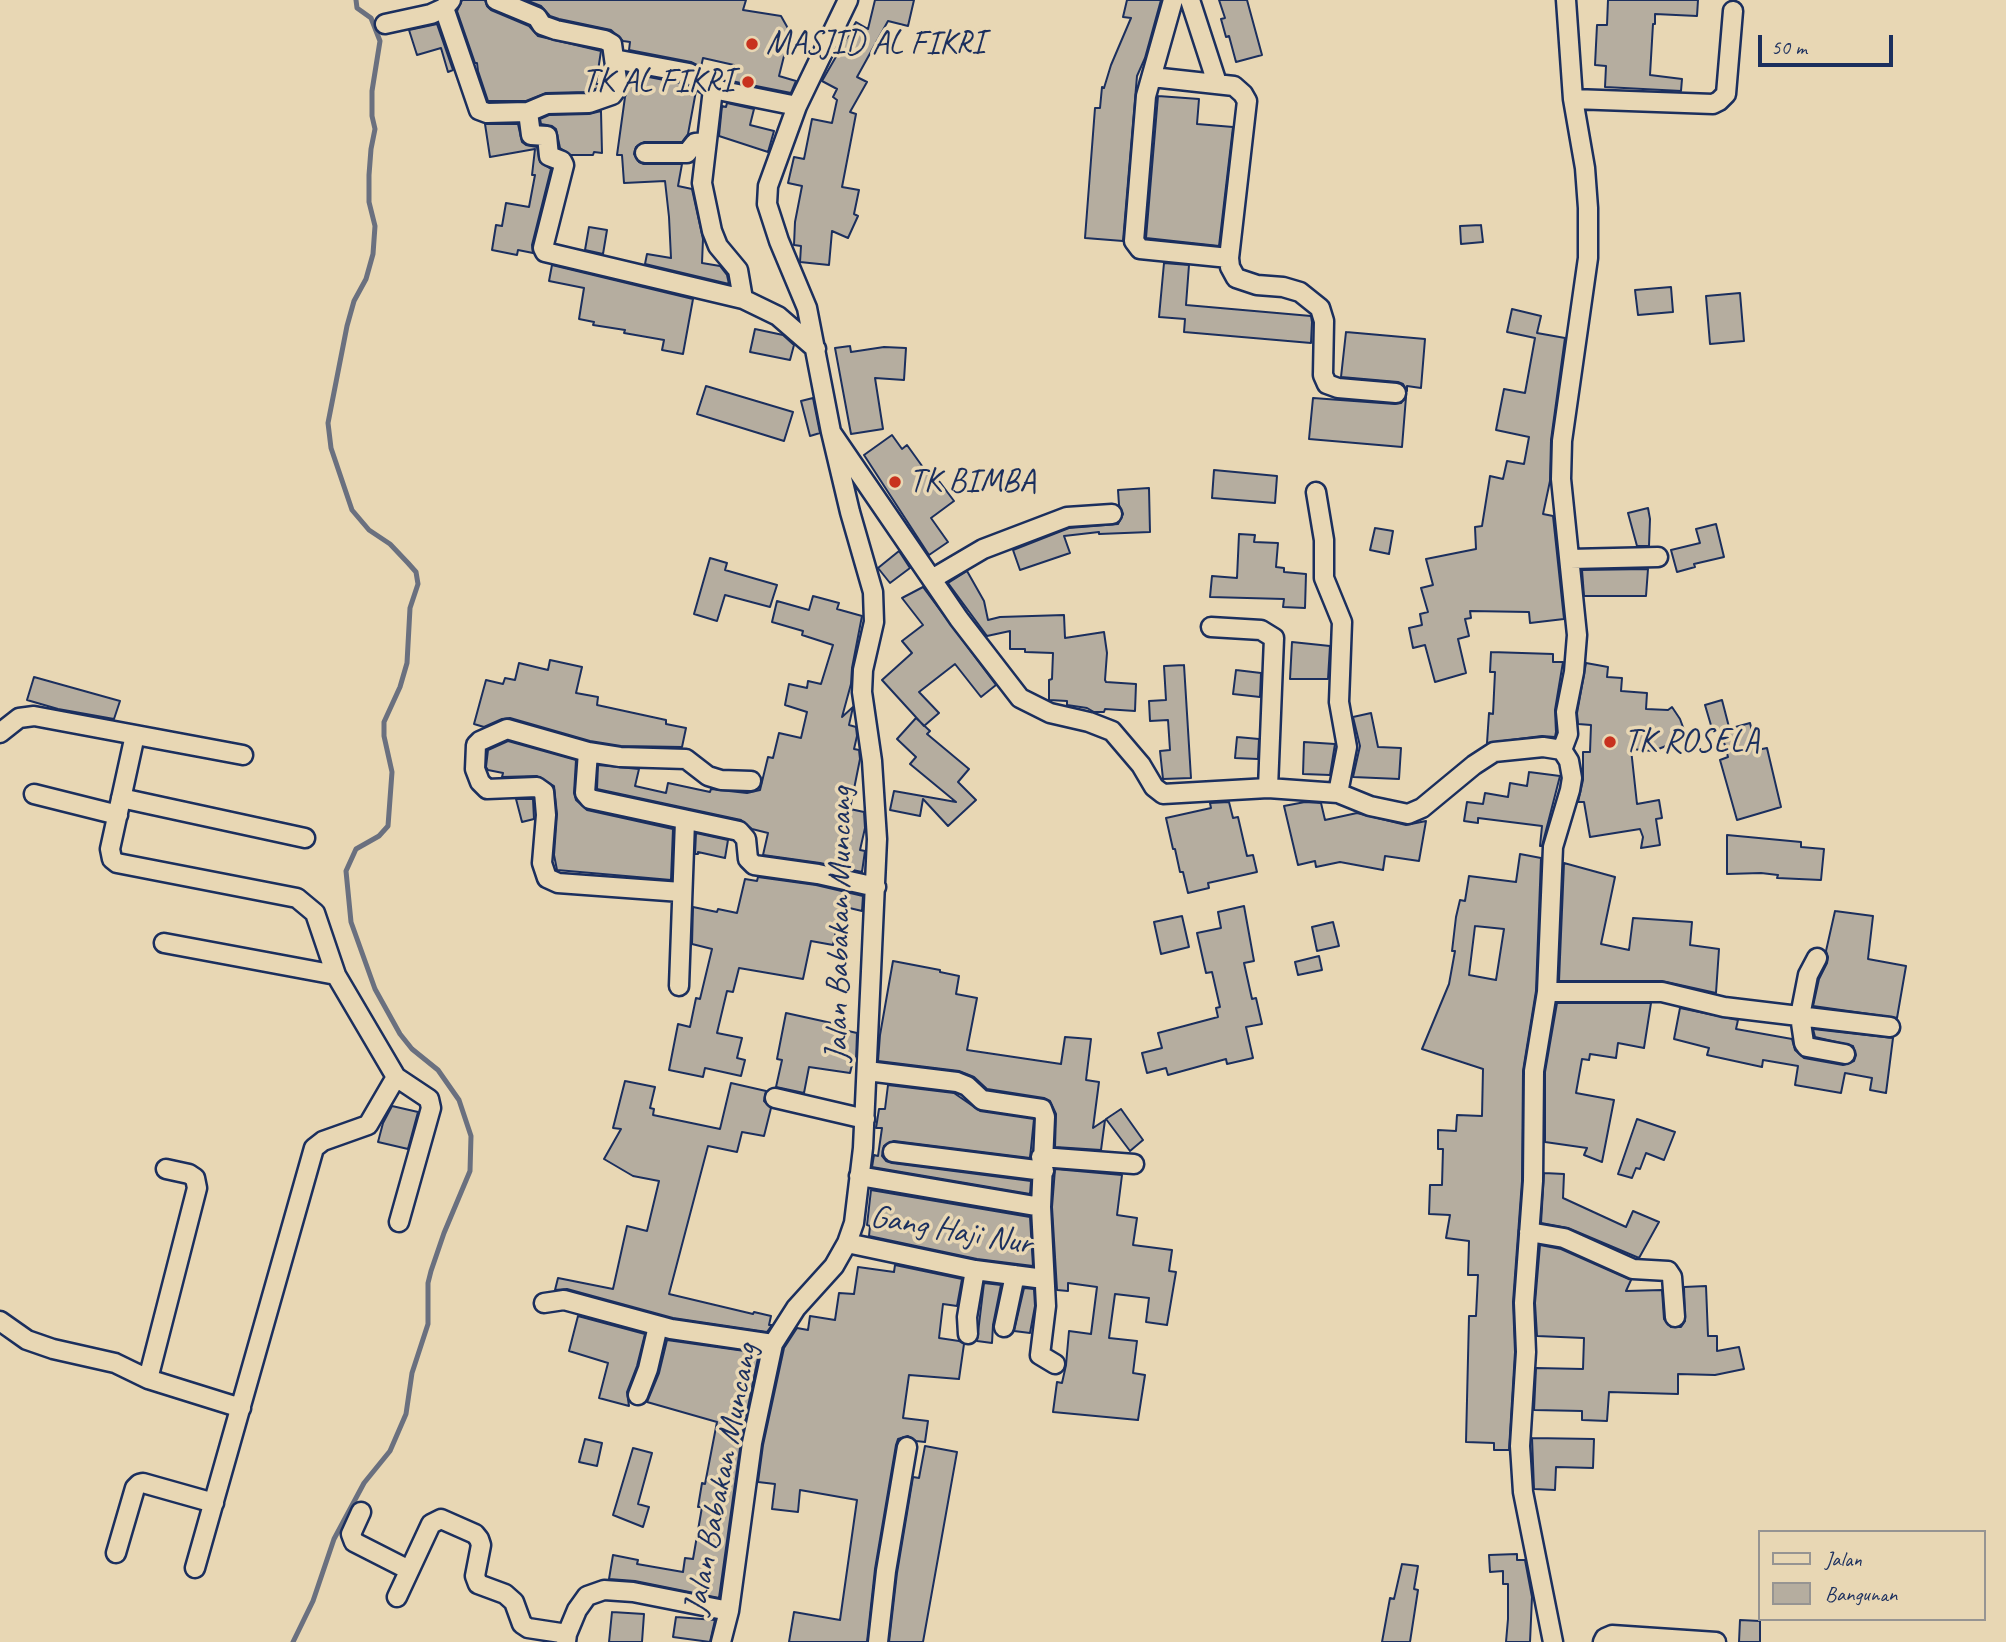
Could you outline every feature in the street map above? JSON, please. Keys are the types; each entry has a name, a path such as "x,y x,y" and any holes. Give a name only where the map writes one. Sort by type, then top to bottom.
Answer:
{"street":[{"path":"386,24 431,14 447,4 482,113 528,112 547,104 589,103 612,95 618,87 612,44 609,41 556,30 542,24 537,17 496,0"},
{"name":"Jalan Babakan Muncang","path":"721,1642 729,1611 752,1443 773,1343 796,1308 834,1266 847,1243 854,1223 865,1119 877,839 862,692 863,670 874,622 873,592 831,432 807,308 767,204 768,186 797,106 848,0"},
{"path":"1173,0 1146,96 1135,246 1140,249 1229,258"},
{"path":"1190,0 1217,83"},
{"path":"1562,750 1568,734 1566,712 1574,673 1577,635 1561,479 1562,441 1588,258 1585,168 1573,99 1566,0"},
{"path":"1573,99 1713,104 1719,101 1726,94 1733,11"},
{"path":"614,59 689,73 713,89 797,106"},
{"path":"1152,77 1234,86 1247,101 1230,267 1236,278 1257,285 1283,287 1300,292 1320,308 1324,321 1323,375 1327,384 1338,388 1396,393"},
{"path":"713,89 702,183 712,231 718,246 738,270 743,299"},
{"path":"528,112 531,135 547,136 549,156 562,161 564,165 543,248 547,254 743,299 778,316 816,349"},
{"path":"645,153 687,153 695,143 706,142"},
{"path":"831,432 989,660 1020,698 1051,713 1089,722 1112,731 1163,794 1268,788 1338,793 1370,806 1408,814 1422,808 1494,752 1543,747 1562,750 1569,761 1572,778 1553,847 1547,992 1534,1071 1534,1154 1524,1303 1526,1352 1520,1446 1522,1480 1553,1642"},
{"path":"1316,492 1324,540 1324,578 1342,622 1339,702 1348,747 1338,793"},
{"path":"932,579 984,549 1067,517 1112,514"},
{"path":"1570,559 1658,557"},
{"path":"1210,627 1261,630 1274,638 1268,788"},
{"path":"0,733 26,715 243,755"},
{"path":"681,892 558,883 547,878 542,863 546,815 544,792 537,787 488,789 480,782 475,769 476,745 507,729 588,752 620,757 686,760 708,776 721,780 751,781"},
{"path":"135,735 110,855 117,863 297,898 315,913 336,975 396,1077 425,1095 431,1103 399,1222"},
{"path":"588,752 585,793 590,799 743,833 748,859 754,865 818,874 876,887"},
{"path":"34,794 305,838"},
{"path":"679,986 685,821"},
{"path":"164,943 336,975"},
{"path":"1817,958 1808,975 1800,1016 1801,1036 1807,1047 1845,1054"},
{"path":"1547,992 1662,992 1724,1007 1890,1027"},
{"path":"867,1071 957,1082 967,1086 982,1100 1040,1109 1045,1116 1041,1208 1046,1306 1040,1355 1055,1364"},
{"path":"195,1568 314,1148 323,1141 368,1125 396,1077"},
{"path":"775,1098 865,1119"},
{"path":"893,1152 1043,1164 1134,1164"},
{"path":"148,1379 197,1188 195,1178 190,1174 166,1169"},
{"path":"859,1175 1041,1208"},
{"path":"1529,1232 1564,1238 1633,1269 1668,1271 1672,1278 1675,1317"},
{"name":"Gang Haji Nur","path":"847,1243 975,1270 1044,1279"},
{"path":"968,1334 967,1317 975,1270"},
{"path":"1004,1327 1015,1275"},
{"path":"544,1303 564,1300 658,1326 773,1343"},
{"path":"0,1321 27,1340 53,1349 115,1363 148,1379 241,1408"},
{"path":"638,1395 658,1326"},
{"path":"878,1642 886,1571 908,1447"},
{"path":"116,1553 135,1488 139,1484 144,1483 214,1503"},
{"path":"361,1511 351,1534 354,1542 409,1570"},
{"path":"397,1597 431,1524 440,1519 475,1534 481,1545 475,1576 478,1584 505,1594 514,1602 522,1623 528,1628 566,1638 577,1610 587,1596 604,1590 633,1592 729,1611"},
{"path":"1603,1642 1612,1635 1716,1642"}],"building":[{"path":"462,0 485,0 491,10 529,26 538,36 601,51 596,84 601,84 601,87 587,92 546,93 526,101 488,101 457,11"},
{"path":"526,0 746,0 743,10 781,16 790,32 779,76 796,81 791,93 731,81 734,65 703,58 701,67 691,62 629,50 630,42 623,41 611,30 550,16 541,6"},
{"path":"875,0 914,0 908,26 888,21 857,77 867,82 850,112 856,114 842,187 859,190 854,214 858,216 848,238 832,231 829,265 800,262 801,246 794,245 802,186 788,183 794,157 804,159 812,119 832,123 837,100 833,97 837,89 822,81 856,22 868,29"},
{"path":"1127,0 1161,0 1145,58 1137,76 1123,241 1085,238 1095,108 1100,108 1102,87 1104,88 1131,18 1123,17"},
{"path":"1219,0 1247,0 1262,55 1236,62 1221,19 1225,18"},
{"path":"1608,0 1698,0 1697,16 1655,14 1653,24 1650,75 1682,79 1681,91 1605,87 1606,66 1595,65 1597,25 1607,25"},
{"path":"437,24 453,70 448,72 441,48 417,55 409,30"},
{"path":"628,73 685,84 696,91 688,134 682,142 644,142 636,147 634,154 639,162 644,164 682,164 678,186 692,189 703,239 702,263 720,266 727,275 729,284 645,264 647,254 671,258 669,217 665,181 624,183 622,155 617,155 629,86"},
{"path":"1158,96 1199,99 1197,124 1233,127 1219,246 1146,238"},
{"path":"727,103 754,109 750,125 774,131 768,152 719,136 722,106 726,107"},
{"path":"601,111 602,153 594,152 593,155 571,155 560,148 556,129 541,124 540,119 549,115"},
{"path":"485,124 518,124 522,142 537,147 540,162 551,169 532,245 533,253 518,250 517,255 492,250 496,225 502,226 506,203 529,207 535,175 532,175 535,149 490,157"},
{"path":"1481,225 1483,242 1461,244 1460,226"},
{"path":"589,227 607,230 603,254 585,250"},
{"path":"1164,263 1189,265 1186,305 1311,316 1311,343 1184,332 1185,319 1159,317"},
{"path":"552,265 693,299 683,354 662,350 664,340 624,333 625,330 593,325 594,322 579,319 584,288 549,281"},
{"path":"1671,287 1673,312 1638,315 1635,290"},
{"path":"1740,293 1744,341 1710,344 1706,296"},
{"path":"1512,309 1541,316 1537,333 1565,338 1551,440 1550,481 1543,514 1553,516 1564,619 1530,623 1529,612 1470,611 1471,618 1465,619 1469,636 1458,639 1466,673 1435,682 1425,645 1413,648 1409,628 1422,625 1420,614 1428,612 1421,588 1433,585 1426,559 1476,549 1475,527 1482,526 1490,476 1503,479 1507,461 1524,464 1529,437 1496,430 1504,389 1525,393 1535,338 1507,332"},
{"path":"755,329 783,335 794,345 790,360 750,352"},
{"path":"1346,332 1425,339 1421,388 1407,386 1407,391 1403,384 1398,382 1341,377"},
{"path":"850,346 851,352 884,347 906,348 904,380 875,378 883,429 851,434 835,348"},
{"path":"706,386 793,412 784,441 697,414"},
{"path":"1406,397 1402,447 1309,439 1313,398 1395,404 1401,403"},
{"path":"813,398 820,433 810,436 801,401"},
{"path":"892,435 902,449 907,445 935,484 939,481 954,501 931,518 948,542 929,555 864,455"},
{"path":"1214,470 1277,476 1275,503 1212,498"},
{"path":"1149,488 1150,532 1099,532 1064,536 1070,553 1020,570 1013,550 1069,528 1118,524 1123,514 1118,490"},
{"path":"1648,508 1649,546 1637,546 1628,513"},
{"path":"1716,524 1724,557 1694,564 1695,567 1677,572 1671,550 1700,543 1696,529"},
{"path":"1375,528 1393,531 1389,554 1370,550"},
{"path":"1239,534 1255,535 1254,542 1278,543 1276,567 1284,568 1284,572 1306,574 1305,608 1283,607 1284,599 1210,597 1212,576 1237,578"},
{"path":"899,551 910,568 890,583 878,568"},
{"path":"710,558 727,563 725,570 777,585 770,607 725,595 717,621 694,614"},
{"path":"1648,569 1646,596 1584,596 1582,570"},
{"path":"967,571 984,601 988,620 1000,617 1064,615 1065,638 1104,632 1107,653 1105,680 1136,684 1135,711 1105,709 1104,712 1094,712 1087,708 1067,705 1067,701 1049,700 1053,653 1010,649 1010,631 987,636 948,583"},
{"path":"923,587 996,685 981,697 955,664 919,692 939,713 924,726 882,680 912,653 902,641 923,625 902,598"},
{"path":"813,596 839,603 837,609 862,616 851,684 842,717 853,707 849,725 856,727 854,749 859,750 860,759 850,809 864,812 865,828 860,850 865,851 862,872 763,855 768,833 752,829 741,820 597,789 598,765 639,769 635,786 666,793 668,783 710,792 711,789 747,793 760,790 768,757 773,758 779,733 801,738 807,712 785,705 789,684 807,688 808,681 821,684 833,645 802,635 803,631 772,622 777,601 809,610"},
{"path":"1292,642 1330,646 1328,679 1290,679"},
{"path":"1491,652 1553,654 1553,662 1563,662 1555,710 1555,737 1542,736 1487,743 1489,713 1493,714 1495,672 1490,672"},
{"path":"550,660 582,667 576,693 598,697 597,705 666,720 666,724 686,728 682,747 621,746 590,741 510,718 484,727 474,724 486,680 503,684 505,678 515,680 519,663 548,670"},
{"path":"1586,663 1608,667 1607,677 1622,678 1621,691 1647,693 1646,709 1668,710 1672,707 1680,719 1687,738 1653,751 1631,749 1637,804 1659,800 1662,818 1656,819 1660,845 1641,848 1643,837 1640,829 1590,837 1584,802 1578,802 1583,780 1583,752 1590,752 1591,725 1578,724 1577,713"},
{"path":"1184,665 1191,778 1163,779 1160,751 1170,750 1168,720 1150,721 1149,701 1166,700 1164,666"},
{"path":"1236,670 1261,673 1260,697 1233,694"},
{"path":"34,677 120,701 114,719 58,709 27,700"},
{"path":"1722,700 1729,727 1713,732 1705,705"},
{"path":"1371,713 1378,747 1401,748 1399,779 1353,777 1360,746 1353,717"},
{"path":"916,718 930,731 927,734 969,769 958,782 976,800 948,826 923,799 920,816 890,810 894,791 956,802 910,764 916,757 897,739"},
{"path":"1750,723 1757,750 1767,748 1781,807 1737,820 1720,760 1728,757 1721,731"},
{"path":"1237,737 1259,739 1258,759 1235,758"},
{"path":"508,741 576,760 574,793 576,800 587,810 673,829 671,880 557,870 554,855 557,814 554,786 537,776 502,777 503,773 488,770 486,767 488,750"},
{"path":"1304,742 1335,744 1330,775 1303,774"},
{"path":"1529,772 1560,776 1542,846 1542,826 1478,818 1478,823 1464,821 1467,802 1483,804 1485,793 1508,797 1510,783 1527,786"},
{"path":"516,799 533,799 534,819 522,822"},
{"path":"1229,802 1233,818 1238,817 1247,856 1253,855 1257,872 1208,883 1209,888 1188,893 1166,818 1211,808 1210,803"},
{"path":"1305,802 1321,803 1325,820 1357,813 1406,825 1426,821 1419,861 1385,856 1383,870 1340,862 1316,867 1315,861 1298,865 1284,806"},
{"path":"696,833 728,840 725,858 698,852 695,854"},
{"path":"1727,835 1801,842 1801,847 1824,849 1821,880 1777,878 1778,875 1761,873 1727,874"},
{"path":"1520,854 1541,858 1536,991 1523,1071 1522,1181 1513,1302 1515,1352 1509,1450 1494,1450 1494,1443 1466,1442 1469,1316 1476,1316 1478,1275 1468,1275 1469,1241 1446,1238 1450,1215 1429,1214 1430,1185 1442,1185 1443,1149 1438,1149 1438,1130 1456,1131 1457,1115 1482,1116 1483,1069 1422,1049 1449,984 1455,951 1452,951 1456,917 1460,900 1465,901 1469,876 1516,882","holes":["1475,926 1504,929 1496,980 1469,975"]},
{"path":"1564,863 1615,877 1601,944 1629,950 1633,918 1692,922 1690,945 1719,949 1716,993 1662,981 1559,981"},
{"path":"758,877 816,885 863,896 862,911 841,906 833,945 811,941 803,979 739,968 733,992 727,991 717,1033 742,1038 737,1058 745,1060 741,1076 705,1068 703,1077 669,1070 678,1024 690,1027 712,949 692,944 693,907 737,913 745,879 757,881"},
{"path":"1244,906 1254,961 1244,963 1252,999 1256,998 1262,1024 1246,1027 1253,1058 1227,1064 1226,1059 1168,1075 1166,1068 1147,1073 1142,1053 1162,1048 1158,1033 1218,1017 1216,1008 1220,1007 1212,972 1206,973 1197,933 1221,928 1218,912"},
{"path":"1835,911 1873,916 1868,959 1906,966 1897,1018 1813,1006 1819,979 1827,963 1826,951"},
{"path":"1182,916 1189,947 1161,954 1154,922"},
{"path":"1333,922 1339,946 1317,951 1312,927"},
{"path":"1319,956 1322,970 1298,975 1295,962"},
{"path":"893,961 959,976 956,994 977,998 967,1050 1061,1064 1065,1037 1091,1039 1086,1080 1099,1082 1093,1128 1105,1120 1101,1150 1055,1147 1056,1114 1050,1101 1044,1098 987,1089 974,1077 959,1071 878,1061"},
{"path":"1557,1003 1651,1003 1644,1048 1618,1043 1616,1058 1590,1054 1589,1060 1582,1059 1576,1093 1614,1100 1602,1162 1584,1155 1587,1148 1545,1142 1545,1072"},
{"path":"1680,1008 1738,1020 1736,1029 1792,1039 1795,1050 1804,1058 1843,1065 1854,1061 1856,1055 1853,1046 1815,1037 1813,1029 1893,1038 1886,1093 1870,1090 1872,1078 1845,1073 1841,1093 1795,1085 1798,1066 1763,1060 1762,1067 1707,1055 1709,1048 1674,1039"},
{"path":"786,1013 836,1024 835,1028 857,1033 856,1062 853,1061 850,1073 809,1067 804,1093 776,1087 782,1060 777,1059"},
{"path":"625,1081 655,1087 650,1108 654,1109 653,1115 720,1129 731,1083 766,1091 764,1101 771,1108 764,1136 742,1132 737,1152 708,1146 669,1294 771,1316 769,1325 772,1325 767,1332 673,1318 567,1289 555,1290 558,1278 613,1289 627,1226 647,1231 659,1181 633,1176 604,1159 621,1129 613,1128"},
{"path":"888,1085 954,1093 980,1111 1034,1119 1030,1158 894,1141 884,1146 882,1156 892,1163 1031,1181 1030,1194 872,1167 874,1155 878,1156 882,1128 876,1128 879,1109 885,1109"},
{"path":"392,1106 418,1112 408,1149 378,1142 383,1123"},
{"path":"1121,1109 1143,1140 1130,1151 1106,1119"},
{"path":"1637,1119 1675,1132 1664,1160 1646,1153 1640,1169 1636,1168 1632,1178 1618,1174"},
{"path":"1055,1169 1122,1175 1117,1215 1137,1218 1133,1245 1172,1250 1169,1271 1176,1272 1167,1325 1146,1322 1149,1298 1115,1294 1109,1338 1137,1341 1133,1373 1145,1375 1138,1420 1053,1412 1057,1382 1062,1383 1066,1365 1069,1331 1091,1334 1097,1287 1068,1283 1068,1291 1057,1290 1052,1207"},
{"path":"1544,1173 1564,1174 1563,1198 1626,1227 1633,1211 1659,1222 1639,1258 1568,1228 1541,1223"},
{"path":"871,1190 1030,1217 1033,1266 977,1259 869,1236 870,1226 867,1225"},
{"path":"1540,1245 1561,1249 1631,1280 1626,1291 1662,1290 1664,1319 1671,1327 1681,1327 1685,1321 1684,1287 1706,1286 1708,1336 1717,1336 1717,1351 1739,1347 1744,1369 1715,1375 1678,1374 1678,1394 1609,1392 1607,1421 1582,1420 1582,1411 1534,1410 1536,1368 1583,1369 1584,1338 1537,1336 1535,1303"},
{"path":"895,1265 962,1279 957,1306 943,1304 939,1338 964,1344 959,1379 909,1375 903,1418 928,1421 925,1442 908,1436 898,1439 896,1445 875,1569 867,1642 789,1642 794,1612 840,1620 857,1500 800,1490 798,1512 772,1509 775,1484 758,1482 763,1445 784,1348 797,1328 808,1330 810,1316 835,1320 839,1293 854,1294 858,1267 894,1272"},
{"path":"984,1283 1001,1285 992,1343 977,1341"},
{"path":"1024,1288 1034,1289 1035,1306 1030,1333 1014,1331"},
{"path":"578,1316 645,1334 627,1392 629,1406 599,1398 608,1363 569,1351"},
{"path":"667,1340 759,1353 741,1441 719,1598 635,1581 609,1579 613,1555 638,1560 637,1564 683,1572 685,1558 693,1559 702,1507 698,1507 702,1483 705,1484 717,1422 647,1402 659,1373"},
{"path":"1532,1438 1594,1439 1593,1468 1556,1467 1555,1490 1534,1489"},
{"path":"585,1439 602,1443 597,1466 579,1462"},
{"path":"925,1446 957,1452 923,1642 889,1642 913,1477 919,1478"},
{"path":"633,1448 652,1453 638,1504 649,1507 643,1527 613,1515"},
{"path":"1517,1554 1517,1560 1525,1560 1532,1597 1530,1642 1506,1642 1508,1584 1503,1584 1503,1571 1490,1572 1489,1555"},
{"path":"1402,1564 1418,1566 1414,1589 1418,1590 1410,1642 1382,1642 1390,1598 1394,1599"},
{"path":"612,1612 644,1614 642,1642 609,1642"},
{"path":"676,1617 715,1620 710,1642 673,1637"},
{"path":"1740,1620 1760,1621 1760,1642 1739,1642"}],"waterway":[{"path":"293,1642 313,1601 334,1539 364,1483 390,1451 406,1414 412,1373 428,1324 428,1283 431,1271 470,1171 471,1136 459,1100 438,1070 412,1049 400,1034 375,989 351,922 346,871 356,849 379,836 388,826 392,772 384,736 384,722 400,687 407,663 410,608 418,584 416,572 408,563 390,544 369,530 352,510 331,448 328,423 347,326 373,254 375,226 369,202 369,175 375,129 372,91 380,41 371,18 357,8 356,0"}],"place":[{"name":"MASJID AL FIKRI","path":"752,44"},
{"name":"TK AL FIKRI","path":"748,82"},
{"name":"TK BIMBA","path":"895,482"},
{"name":"TK ROSELA","path":"1610,742"}]}
